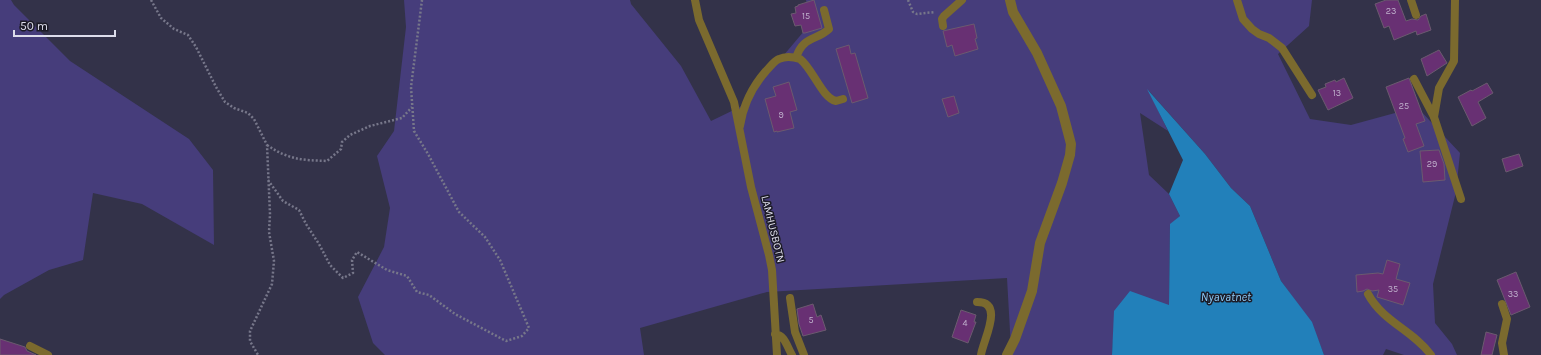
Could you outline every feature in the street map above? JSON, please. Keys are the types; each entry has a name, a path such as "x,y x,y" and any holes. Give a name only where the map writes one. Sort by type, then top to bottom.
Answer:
{"street":[{"path":"1007,355 1015,339 1032,291 1040,243 1062,183 1070,155 1071,144 1061,106 1037,53 1013,12 1010,0"}],"lane":[{"name":"LAMHUSBOTN","path":"695,0 699,20 734,102 751,187 772,270 777,355"},
{"path":"943,26 942,20 962,0"},
{"path":"1237,0 1243,19 1255,32 1269,38 1282,48 1312,95"},
{"path":"1411,0 1416,15"},
{"path":"1434,118 1441,83 1454,61 1454,0"},
{"path":"824,10 829,29 825,33 812,38 799,49 796,58 804,62 828,97 836,101 843,99"},
{"name":"LAMHUSBOTN","path":"739,131 744,110 755,84 779,58 796,58"},
{"path":"1414,79 1434,118 1461,199"},
{"path":"1368,294 1372,301 1392,322 1417,340 1431,355"},
{"path":"790,298 795,332 804,355"},
{"path":"977,302 984,302 988,304 991,315 981,355"},
{"path":"1502,304 1507,319 1502,343 1504,355"},
{"path":"775,334 779,334 783,338 792,355"},
{"path":"30,346 48,355"}],"path":[{"path":"151,0 161,18 174,28 188,35 196,46 216,87 226,102 234,108 248,112 254,119 267,145 269,162 269,232 274,261 272,284 250,331 250,340 258,355"},
{"path":"268,180 283,201 299,210 330,265 343,278 353,273 352,260 357,252 387,270 406,276 417,292 429,295 455,314 506,341 522,336 529,328 500,260 485,237 459,212 414,131 411,87 422,0"},
{"path":"908,0 913,12 917,14 951,10"},
{"path":"267,145 277,152 298,160 327,160 341,149 342,142 350,135 370,126 402,118 413,106"}],"shaded area":[{"path":"0,0 11,0 14,5 70,61 189,139 213,170 214,245 142,204 93,193 83,260 49,270 4,295 0,299"},
{"path":"404,0 630,0 631,4 681,66 711,121 740,107 810,24 806,0 1312,0 1309,26 1278,54 1310,119 1351,125 1417,107 1460,153 1456,192 1433,284 1435,323 1452,344 1457,355 1404,355 1386,349 1383,355 1324,355 1311,322 1281,281 1250,206 1231,188 1205,154 1149,91 1168,131 1140,113 1149,175 1169,194 1180,216 1170,225 1169,306 1115,311 1112,355 1010,355 1011,349 1007,278 767,292 640,328 644,355 385,355 373,343 358,297 384,247 390,208 377,156 394,131 406,27"}],"water":[{"name":"Nyavatnet","path":"1147,89 1205,154 1231,188 1250,206 1281,281 1312,322 1324,355 1112,355 1114,311 1130,291 1169,305 1170,224 1180,216 1169,194 1183,160"}],"building":[{"path":"814,0 822,28 803,33 801,25 795,26 791,14 796,13 795,7 798,5"},
{"path":"1386,0 1398,0 1406,21 1412,19 1418,20 1421,16 1426,14 1431,30 1417,35 1416,31 1394,40 1389,26 1384,28 1375,4"},
{"path":"974,24 977,38 975,39 978,49 955,56 952,45 947,47 943,31"},
{"path":"849,45 851,54 855,53 868,98 852,103 836,49"},
{"path":"1439,50 1447,63 1427,76 1421,59"},
{"path":"1344,78 1353,98 1328,110 1318,90 1326,87 1325,84 1335,80 1336,82"},
{"path":"1409,78 1425,121 1416,124 1424,146 1408,152 1403,139 1405,138 1386,87"},
{"path":"789,82 797,110 790,112 794,128 774,132 765,99 776,96 773,87"},
{"path":"1487,83 1493,93 1478,102 1486,118 1472,126 1458,97"},
{"path":"954,96 959,113 948,117 942,99"},
{"path":"1439,150 1444,164 1445,180 1423,182 1420,151"},
{"path":"1519,154 1523,166 1506,172 1502,159"},
{"path":"1387,260 1400,264 1396,279 1410,283 1403,305 1377,297 1379,290 1372,291 1367,289 1357,292 1356,275 1383,274"},
{"path":"1516,272 1530,307 1511,315 1497,280"},
{"path":"813,304 817,317 821,315 826,330 803,336 799,324 797,309"},
{"path":"961,310 976,315 974,322 976,322 968,343 952,337"},
{"path":"1486,332 1497,335 1492,355 1481,355"},
{"path":"0,339 25,347 27,351 36,355 0,355"}]}
